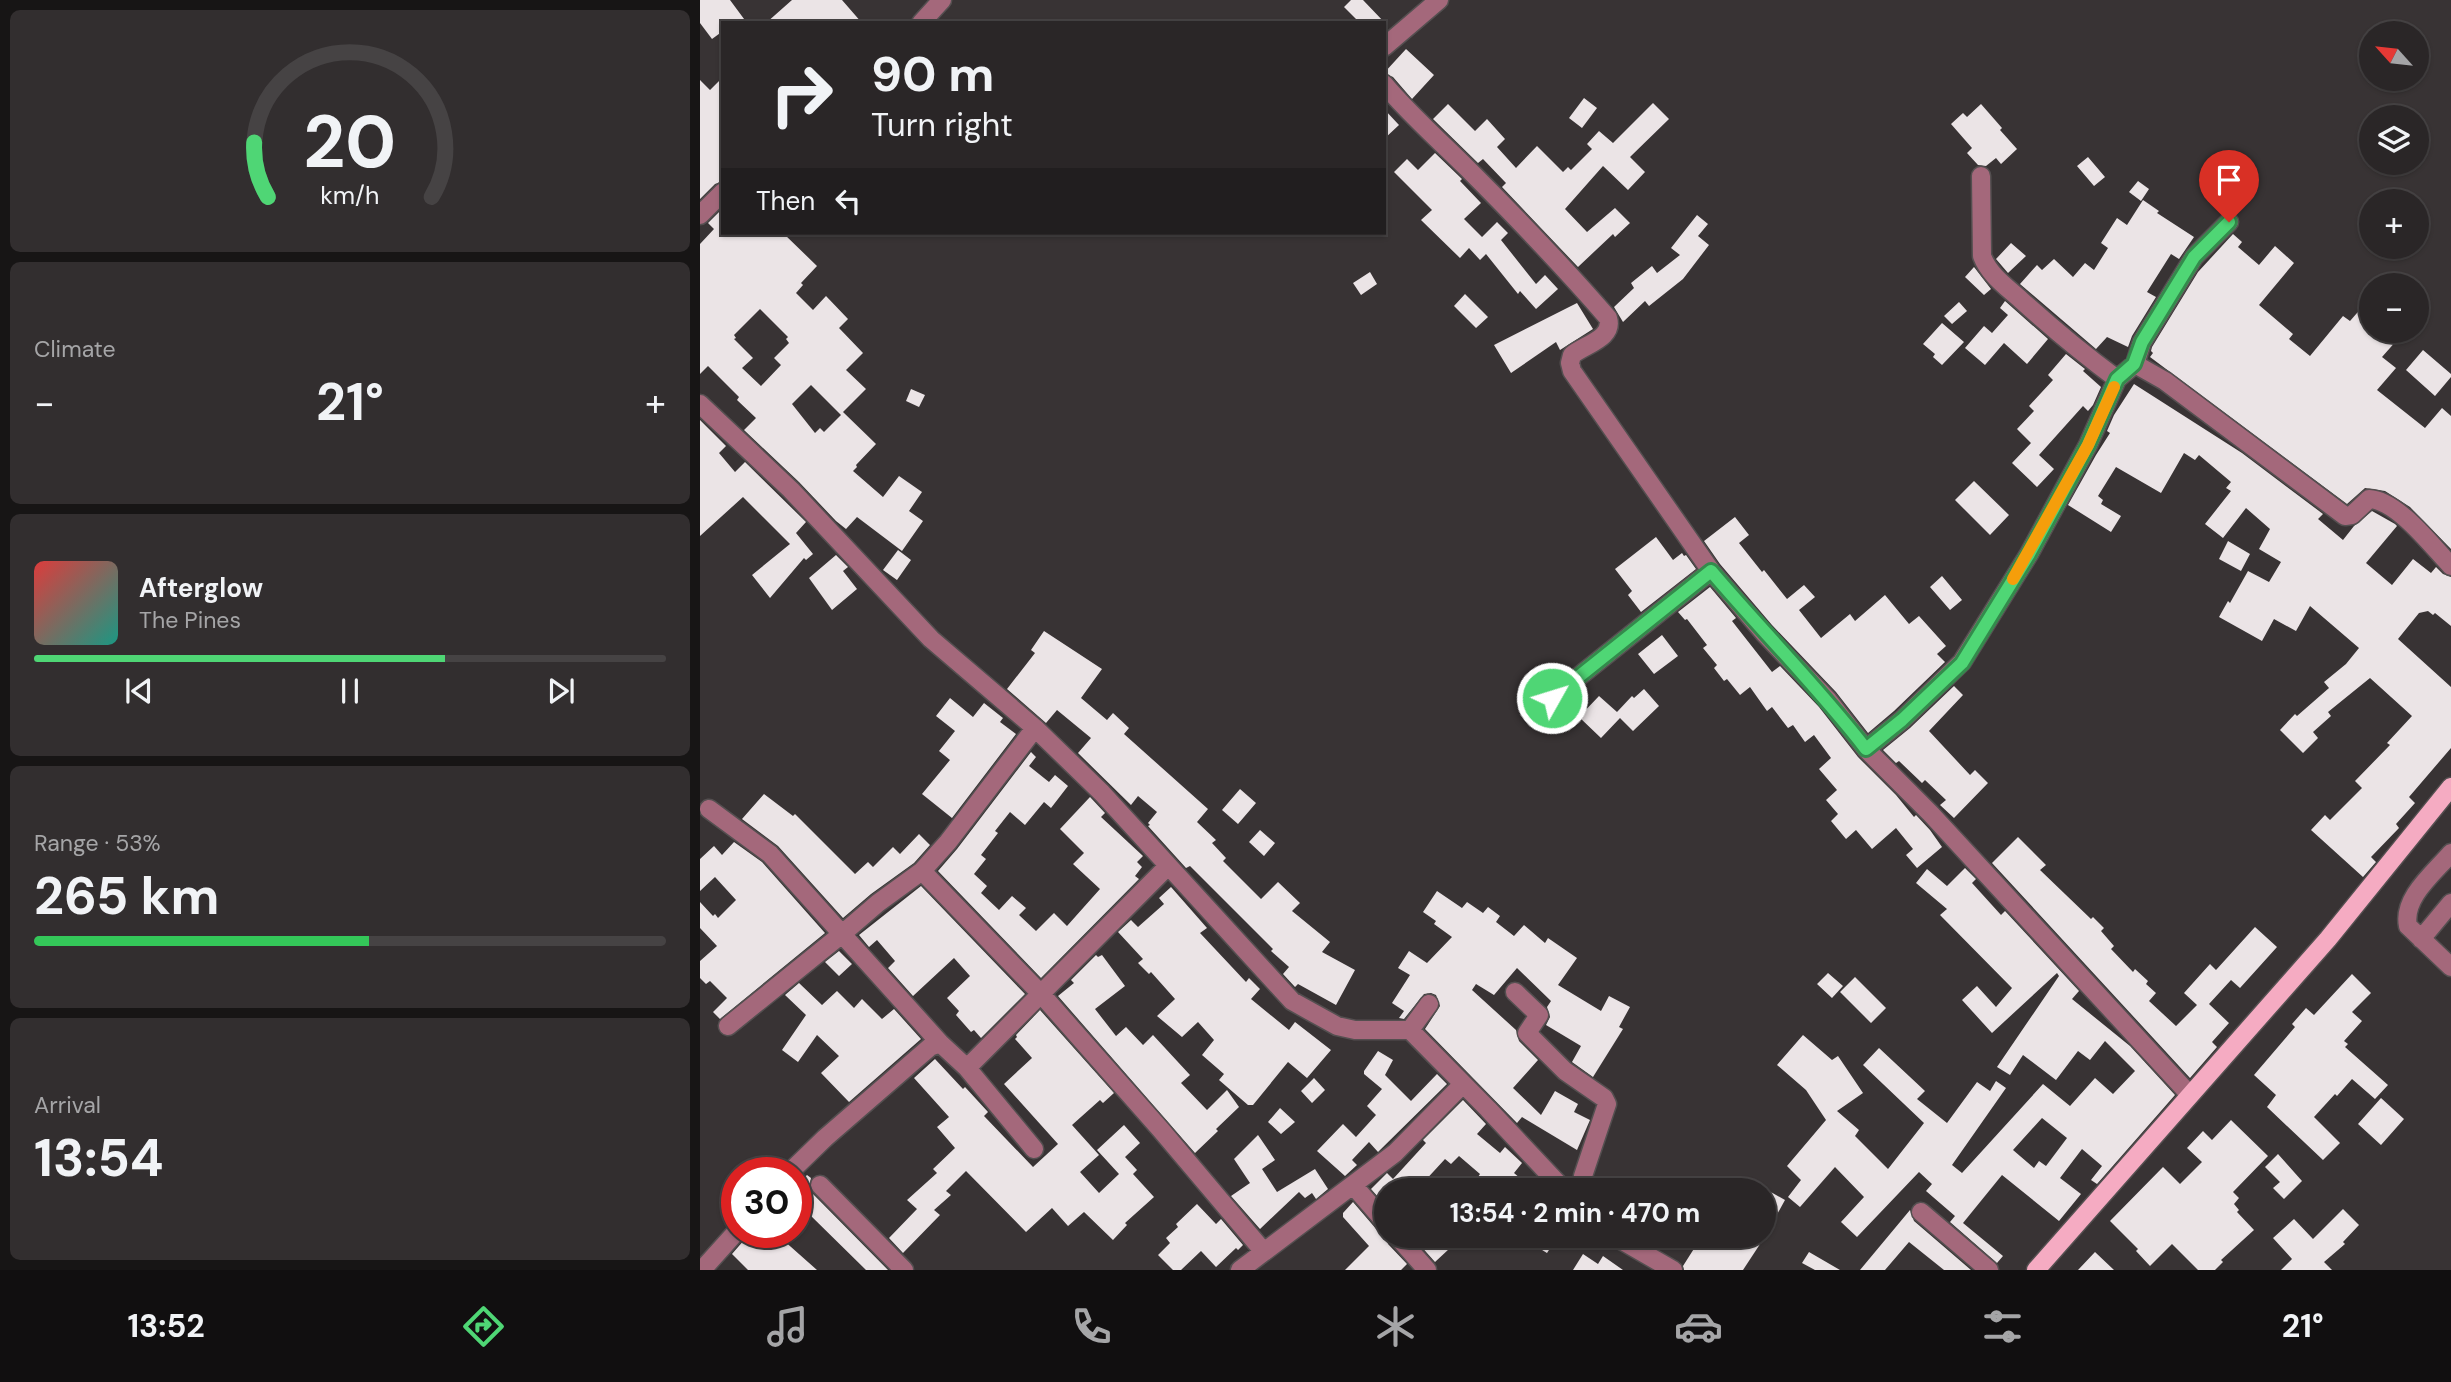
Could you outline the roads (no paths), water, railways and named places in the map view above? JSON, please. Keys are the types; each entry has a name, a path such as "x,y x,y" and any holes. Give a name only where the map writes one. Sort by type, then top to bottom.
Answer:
{"main road":[{"path":"2036,1270 2328,939 2451,787"}],"street":[{"path":"923,21 942,0"},
{"path":"1386,45 1439,0"},
{"path":"1386,86 1407,112 1549,250 1608,318 1610,324 1606,334 1573,355 1570,363 1572,371 1711,571 1764,633 1828,700 1866,749 1931,814 2190,1095"},
{"path":"1981,176 1982,256 1985,265 2068,343 2117,379"},
{"path":"700,215 721,194"},
{"path":"1866,749 1902,720 1962,663 2029,554 2088,445 2117,379 2134,364 2142,342 2194,257 2229,222"},
{"path":"2134,364 2165,381 2345,516 2351,515 2368,499 2378,499 2385,503 2412,525 2451,566"},
{"path":"700,404 791,490 931,639 1035,728 1102,793 1293,1001 1337,1026 1355,1030 1410,1030 1553,1178"},
{"path":"1552,698 1711,571"},
{"path":"728,1026 878,903 922,871 948,842 1035,728"},
{"path":"709,808 770,854 940,1043 967,1068 1034,1149"},
{"path":"2447,956 2421,939 2408,926 2406,916 2410,902 2451,853"},
{"path":"967,1068 1168,866"},
{"path":"922,871 1042,995 1264,1252"},
{"path":"2421,939 2451,903"},
{"path":"1515,992 1539,1015 1527,1033 1566,1071 1604,1098 1607,1104 1583,1178"},
{"path":"1410,1030 1429,1004"},
{"path":"805,1157 930,1047 940,1043"},
{"path":"1240,1270 1395,1153 1463,1084"},
{"path":"820,1185 904,1270"},
{"path":"1353,1185 1374,1209"},
{"path":"1921,1212 1989,1270"},
{"path":"705,1269 723,1248"},
{"path":"1408,1248 1427,1270"},
{"path":"1634,1248 1672,1270"}]}
